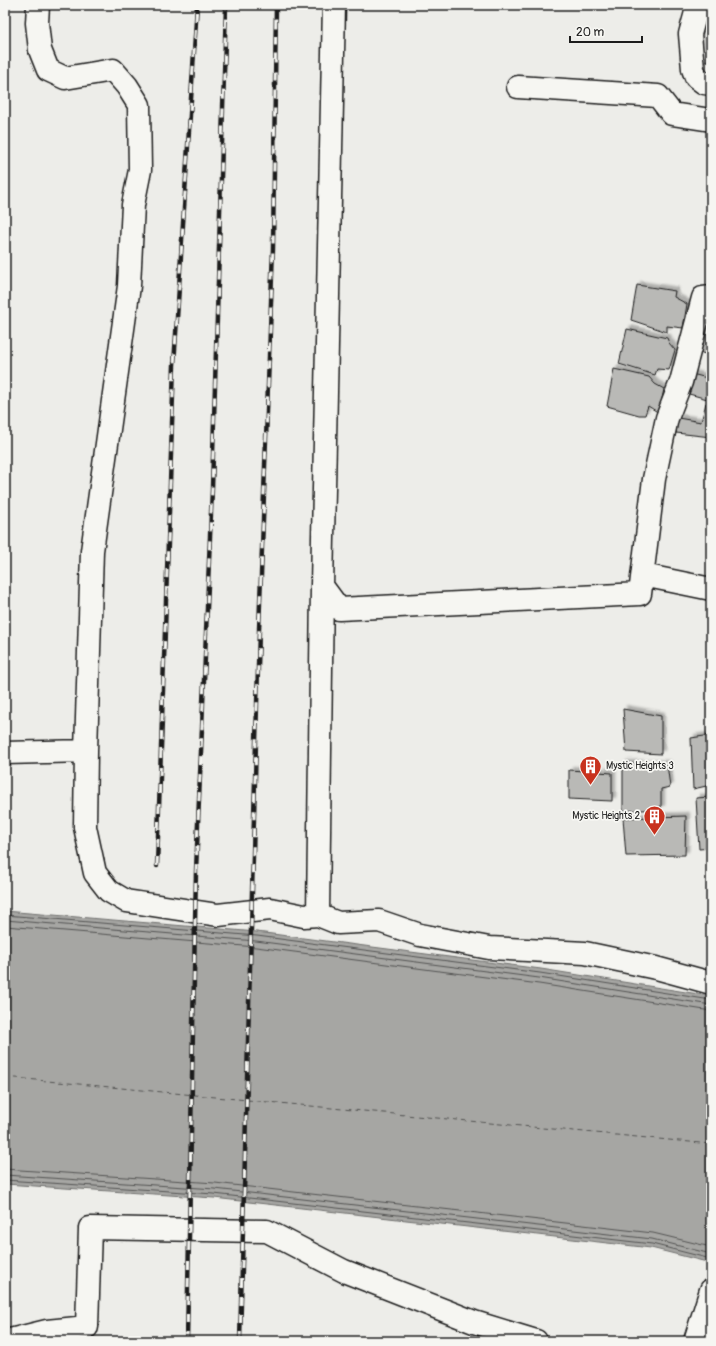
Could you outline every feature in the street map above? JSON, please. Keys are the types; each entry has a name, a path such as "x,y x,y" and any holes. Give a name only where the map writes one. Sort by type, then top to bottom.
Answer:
{"street":[{"path":"38,5 40,50 48,70 65,78 113,70 127,86 139,105 140,170 133,205 129,286 92,551 85,827 95,873 109,891 126,901 218,915 270,910 304,916 318,915 338,923 379,921 420,935 489,948 585,954 656,968 711,983"},
{"path":"318,915 322,586 334,5"},
{"path":"698,5 690,34 693,69 696,77 704,83 711,84"},
{"path":"518,88 658,96 672,114 711,120"},
{"path":"322,586 339,608 640,594 654,479 667,418 681,382 704,298 711,297"},
{"path":"643,575 711,589"},
{"path":"5,753 86,751"},
{"path":"6,1341 46,1336 87,1327 90,1228 267,1231 344,1271 474,1322 536,1341"},
{"path":"695,1341 711,1290"}],"shaded area":[{"path":"689,5 711,5 711,61 684,58"}],"water":[{"path":"5,911 257,932 541,969 711,996 711,1263 651,1248 214,1198 5,1184"}],"building":[{"path":"637,285 675,291 674,297 687,304 683,328 667,326 667,332 631,320"},
{"path":"711,309 711,355 697,352"},
{"path":"627,329 667,338 675,350 669,370 657,369 655,375 619,364"},
{"path":"614,369 649,377 655,384 664,389 659,413 648,406 645,415 639,415 607,406"},
{"path":"692,374 711,379 711,400 689,394"},
{"path":"706,403 711,404 711,437 676,433 678,418 701,422"},
{"path":"623,709 661,716 661,754 626,752"},
{"path":"711,735 711,785 693,789 691,738"},
{"path":"623,764 667,764 670,787 661,789 661,809 623,811"},
{"name":"Mystic Heights 3","path":"569,770 612,773 612,801 569,799"},
{"path":"711,797 711,848 699,849 696,798"},
{"name":"Mystic Heights 2","path":"686,816 685,855 626,856 623,818"}],"ferry route":[{"path":"5,1077 711,1144"}],"railway":[{"path":"157,866 174,365 197,5"},
{"path":"187,1341 196,871 212,489 226,5"},
{"path":"240,1341 259,630 273,248 276,5"}],"place":[{"name":"Mystic Heights 3","path":"591,786"},
{"name":"Mystic Heights 2","path":"655,836"}]}
